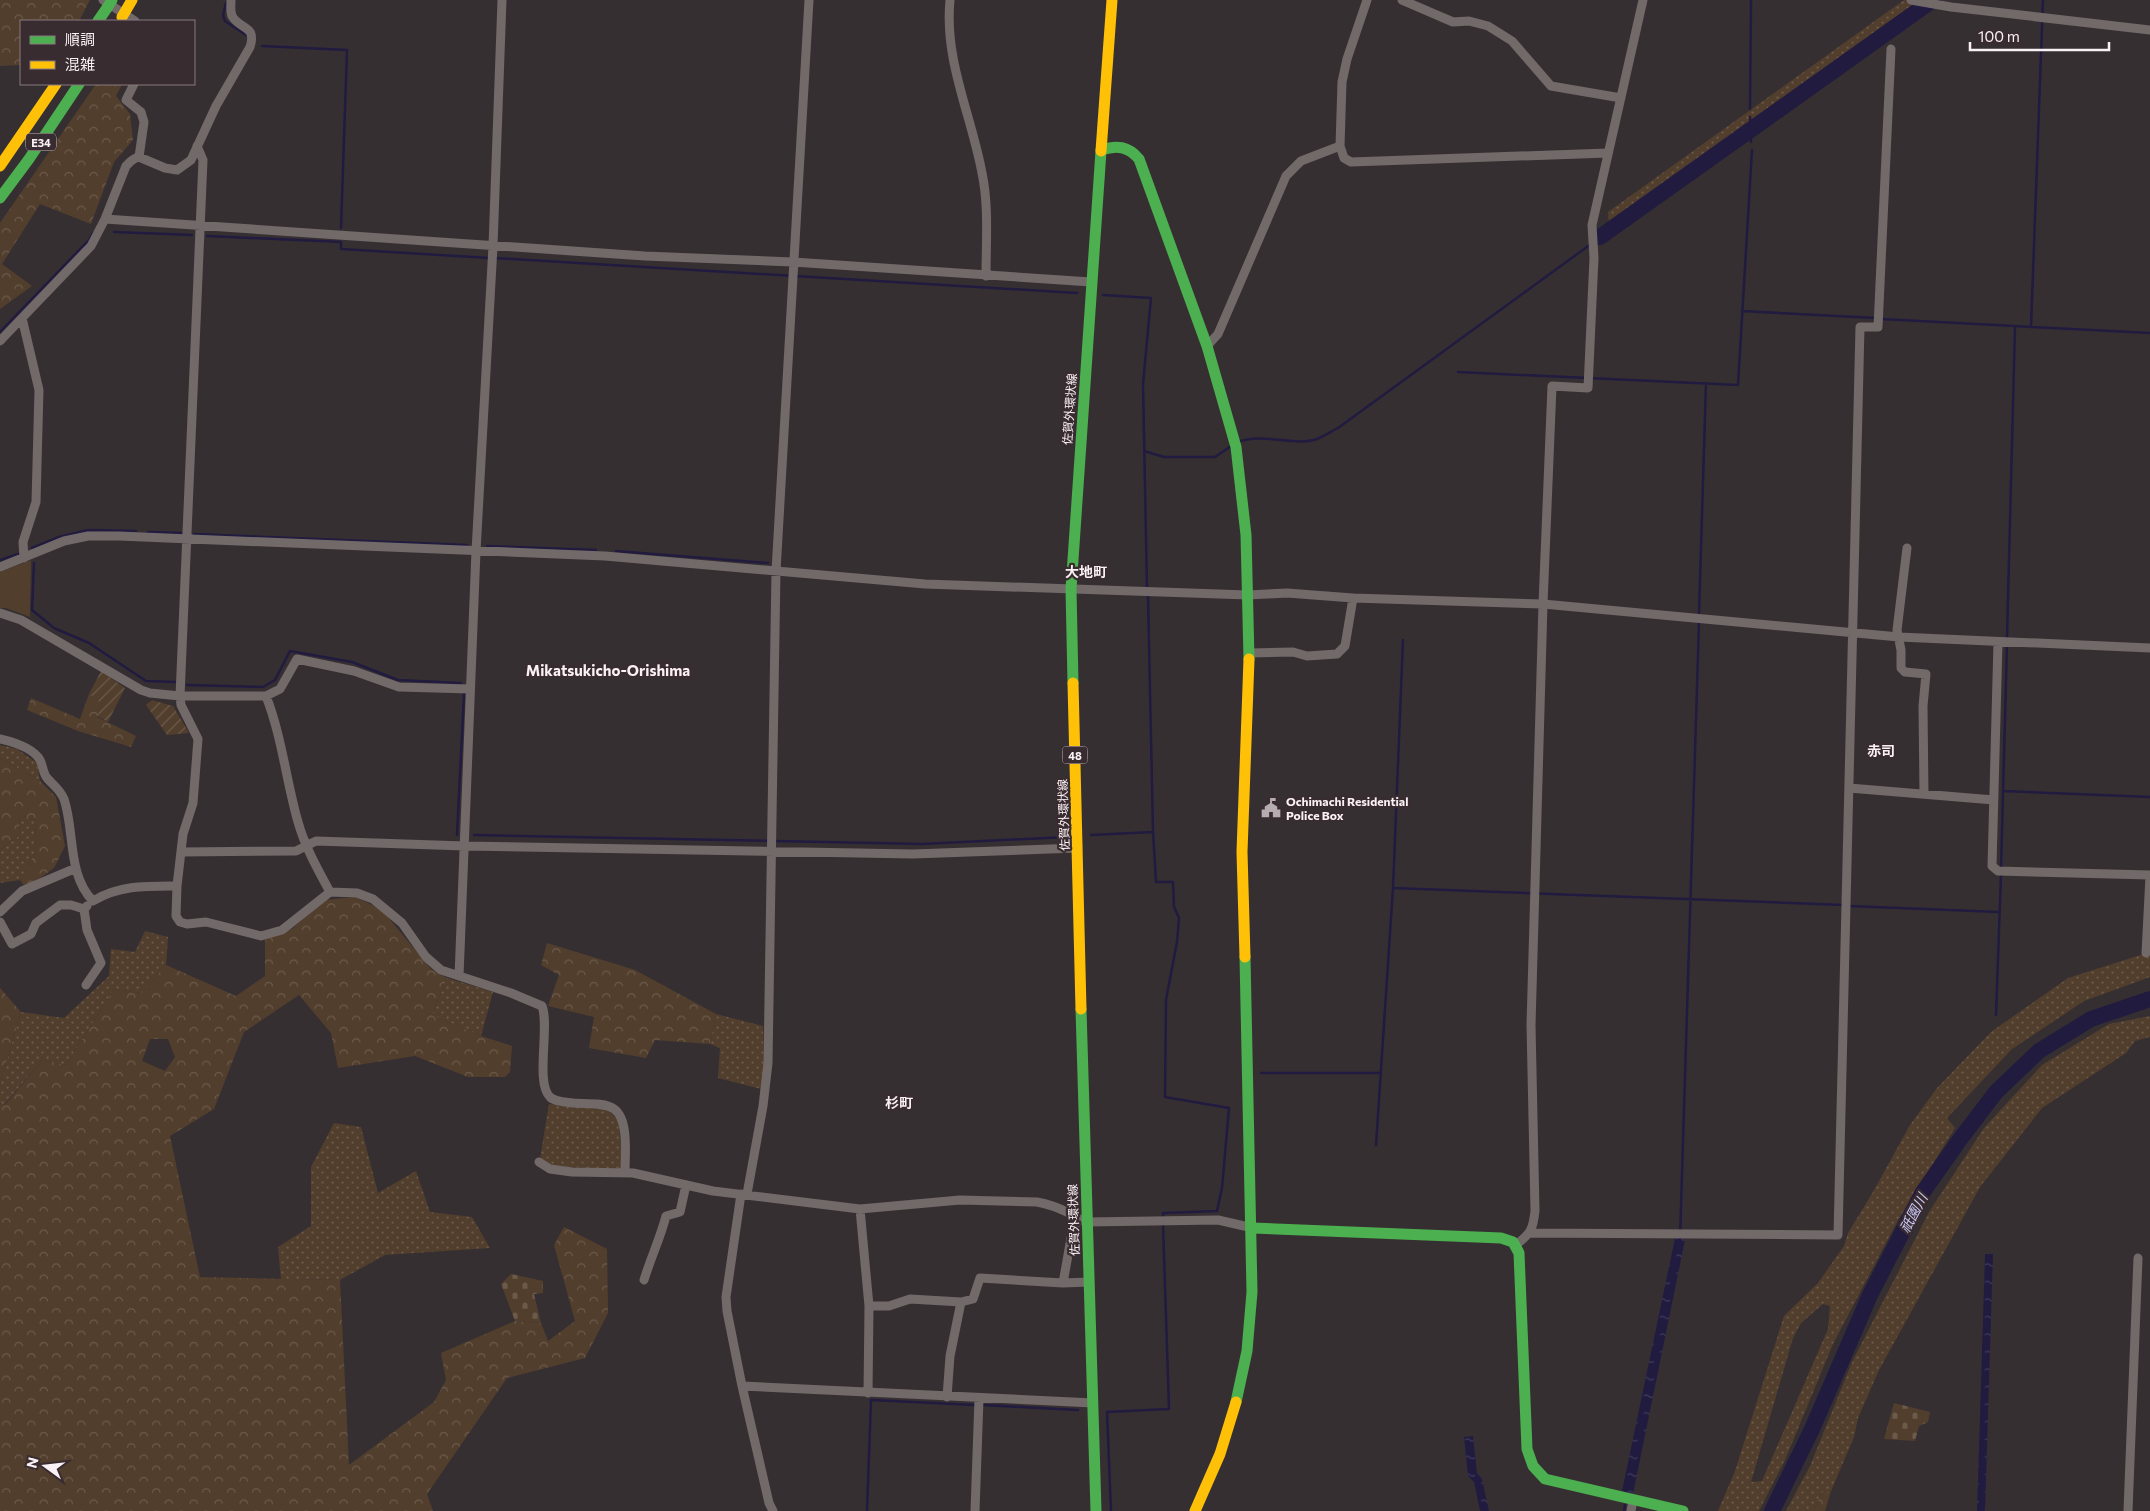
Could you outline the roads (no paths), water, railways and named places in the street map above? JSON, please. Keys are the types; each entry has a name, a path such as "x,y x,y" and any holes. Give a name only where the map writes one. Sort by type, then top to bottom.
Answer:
{"main road":[{"path":"121,19 132,0"},
{"name":"佐賀外環状線","path":"1096,1511 1089,1282 1083,1221 1078,848 1071,589 1112,0"},
{"path":"98,20 107,3"},
{"name":"E34","path":"0,166 55,85"},
{"name":"E34","path":"0,198 29,159 78,85"},
{"path":"1101,150 1112,146 1127,147 1139,159 1207,346 1235,443 1243,499 1249,653 1242,852 1253,1228 1252,1292 1247,1351 1237,1398 1220,1454 1194,1511"},
{"path":"1253,1228 1501,1238 1517,1244 1519,1253 1527,1448 1530,1463 1537,1473 1545,1479 1632,1506 1683,1511"}],"street":[{"path":"0,341 91,246 105,220 126,166 135,158 139,158 165,168 177,170 191,160 216,106 250,47 253,38 251,32 233,17 230,10 231,0"},
{"path":"459,976 476,552 493,246 502,0"},
{"path":"773,1511 769,1503 742,1386 726,1297 744,1194 763,1106 768,1063 776,571 809,0"},
{"path":"950,0 949,42 973,131 985,194 986,276"},
{"path":"1367,0 1347,59 1342,82 1340,146 1344,158 1351,162 1608,153"},
{"path":"1402,0 1453,22 1470,21 1488,26 1512,41 1551,86 1621,98"},
{"path":"1517,1244 1530,1233 1534,1223 1535,1211 1531,1025 1543,604 1552,386 1588,388 1594,258 1592,225 1643,0"},
{"path":"1911,0 1951,7 2150,30"},
{"path":"107,3 133,20"},
{"path":"1530,1233 1838,1235 1860,326 1878,327 1891,49"},
{"path":"134,85 126,100 141,112 144,122 139,158"},
{"path":"197,146 203,160 180,696 181,705 198,739 193,803 183,834 175,909 176,916 180,922 187,924 206,922 260,936 282,930 330,892 357,893 373,899 402,923 426,957 441,970 511,993 542,1006 545,1014 543,1045 546,1089 551,1098 559,1101 605,1106 614,1109 621,1116 624,1124 625,1172"},
{"path":"1207,346 1218,334 1286,176 1301,161 1340,146"},
{"path":"105,220 646,256 793,262 1091,282"},
{"path":"22,318 39,390 36,502 23,542 24,558"},
{"path":"0,567 64,541 88,536 186,538 476,552 605,556 925,584 1248,595 1287,593 1353,598 1543,604 1899,637 2150,648"},
{"path":"1907,548 1897,630 1901,668 1905,672 1926,674 1922,706 1924,794"},
{"path":"1249,653 1293,652 1307,656 1337,654 1345,646 1353,598"},
{"path":"0,613 20,620 141,690 150,693 180,696 266,696 280,689 297,659 354,671 400,687 470,689"},
{"path":"2004,642 1994,800 1992,866 2002,871 2150,876 2146,953"},
{"path":"266,696 275,720 298,824 330,892"},
{"path":"0,738 36,754 47,778 59,790 67,814 76,868 88,896 93,901"},
{"path":"1849,788 1994,800"},
{"path":"181,852 296,852 316,842 913,854 1078,848"},
{"path":"0,912 22,891 76,868"},
{"path":"84,909 103,895 123,888 177,886"},
{"path":"0,922 12,944 31,934 36,923 60,905 72,905 84,909"},
{"path":"84,909 87,930 101,963 86,985"},
{"path":"539,1162 550,1169 572,1172 625,1172 686,1186 860,1209 960,1200 1037,1202 1048,1204 1083,1221 1218,1220 1253,1228"},
{"path":"644,1280 652,1252 658,1246 666,1216 680,1212 686,1186"},
{"path":"860,1209 869,1306 868,1393"},
{"path":"1063,1283 1073,1227 1083,1221"},
{"path":"2128,1511 2138,1258"},
{"path":"869,1306 889,1306 910,1299 961,1302 973,1300 980,1278 1063,1283 1089,1282"},
{"path":"947,1397 950,1356 961,1302"},
{"path":"742,1386 1093,1403"},
{"path":"975,1511 979,1398"}],"water":[{"path":"1675,1238 1685,1240 1633,1494 1622,1491"},
{"path":"1985,1254 1993,1254 1985,1511 1977,1511"},
{"path":"1473,1436 1477,1473 1482,1479 1489,1511 1480,1511 1474,1482 1468,1476 1464,1437"}],"waterway":[{"path":"1750,109 1751,0"},
{"path":"1600,237 1933,0"},
{"path":"2007,638 2015,326 2031,327 2043,0"},
{"path":"226,3 223,15 225,21 246,35"},
{"path":"262,46 347,50 341,228"},
{"path":"1750,117 1751,142"},
{"path":"1458,372 1738,385 1752,150"},
{"path":"114,232 192,235"},
{"path":"0,332 89,240 93,233"},
{"path":"207,236 341,242 341,249 489,258"},
{"path":"1238,442 1258,438 1308,441 1317,439 1338,428 1591,244"},
{"path":"495,258 1077,293"},
{"path":"1103,295 1151,298 1143,384 1147,589"},
{"path":"1742,311 1876,318"},
{"path":"1881,319 2015,326"},
{"path":"2031,327 2150,333"},
{"path":"1699,614 1706,383"},
{"path":"1144,451 1164,457 1215,457 1231,446"},
{"path":"32,548 59,537 88,530 136,531"},
{"path":"148,532 181,533"},
{"path":"194,534 467,545"},
{"path":"487,546 596,550"},
{"path":"616,551 768,563"},
{"path":"0,560 18,554"},
{"path":"34,563 32,610 54,628 89,643 146,681 175,682"},
{"path":"1148,595 1153,832 1156,882 1173,882 1174,907 1179,918 1177,942 1166,1000 1165,1097 1229,1108 1222,1188 1217,1211 1163,1213 1163,1219"},
{"path":"1680,1239 1699,622"},
{"path":"1376,1145 1393,888 1403,640"},
{"path":"2001,868 2007,644"},
{"path":"187,685 263,687 275,680 290,651 352,662 398,680 461,683"},
{"path":"457,835 464,694"},
{"path":"2003,791 2150,797"},
{"path":"1091,835 1153,832"},
{"path":"474,835 922,844 1066,837"},
{"path":"1996,1015 2001,874"},
{"path":"1393,888 1843,905"},
{"path":"1849,906 1999,912"},
{"name":"祇園川","path":"1772,1511 1812,1429 1870,1295 1923,1192 1961,1138 1996,1092 2039,1051 2091,1019 2150,999"},
{"path":"1261,1073 1381,1073"},
{"path":"1111,1511 1107,1412 1169,1409 1163,1224"},
{"path":"867,1511 871,1400 975,1405"},
{"path":"982,1405 1078,1410"},
{"path":"1624,1511 1625,1505"}],"place":[{"name":"Ochimachi Residential Police Box","path":"1271,808"}],"district":[{"name":"大地町","path":"1086,571"},
{"name":"Mikatsukicho-Orishima","path":"608,670"},
{"name":"赤司","path":"1881,750"},
{"name":"杉町","path":"899,1102"}]}
